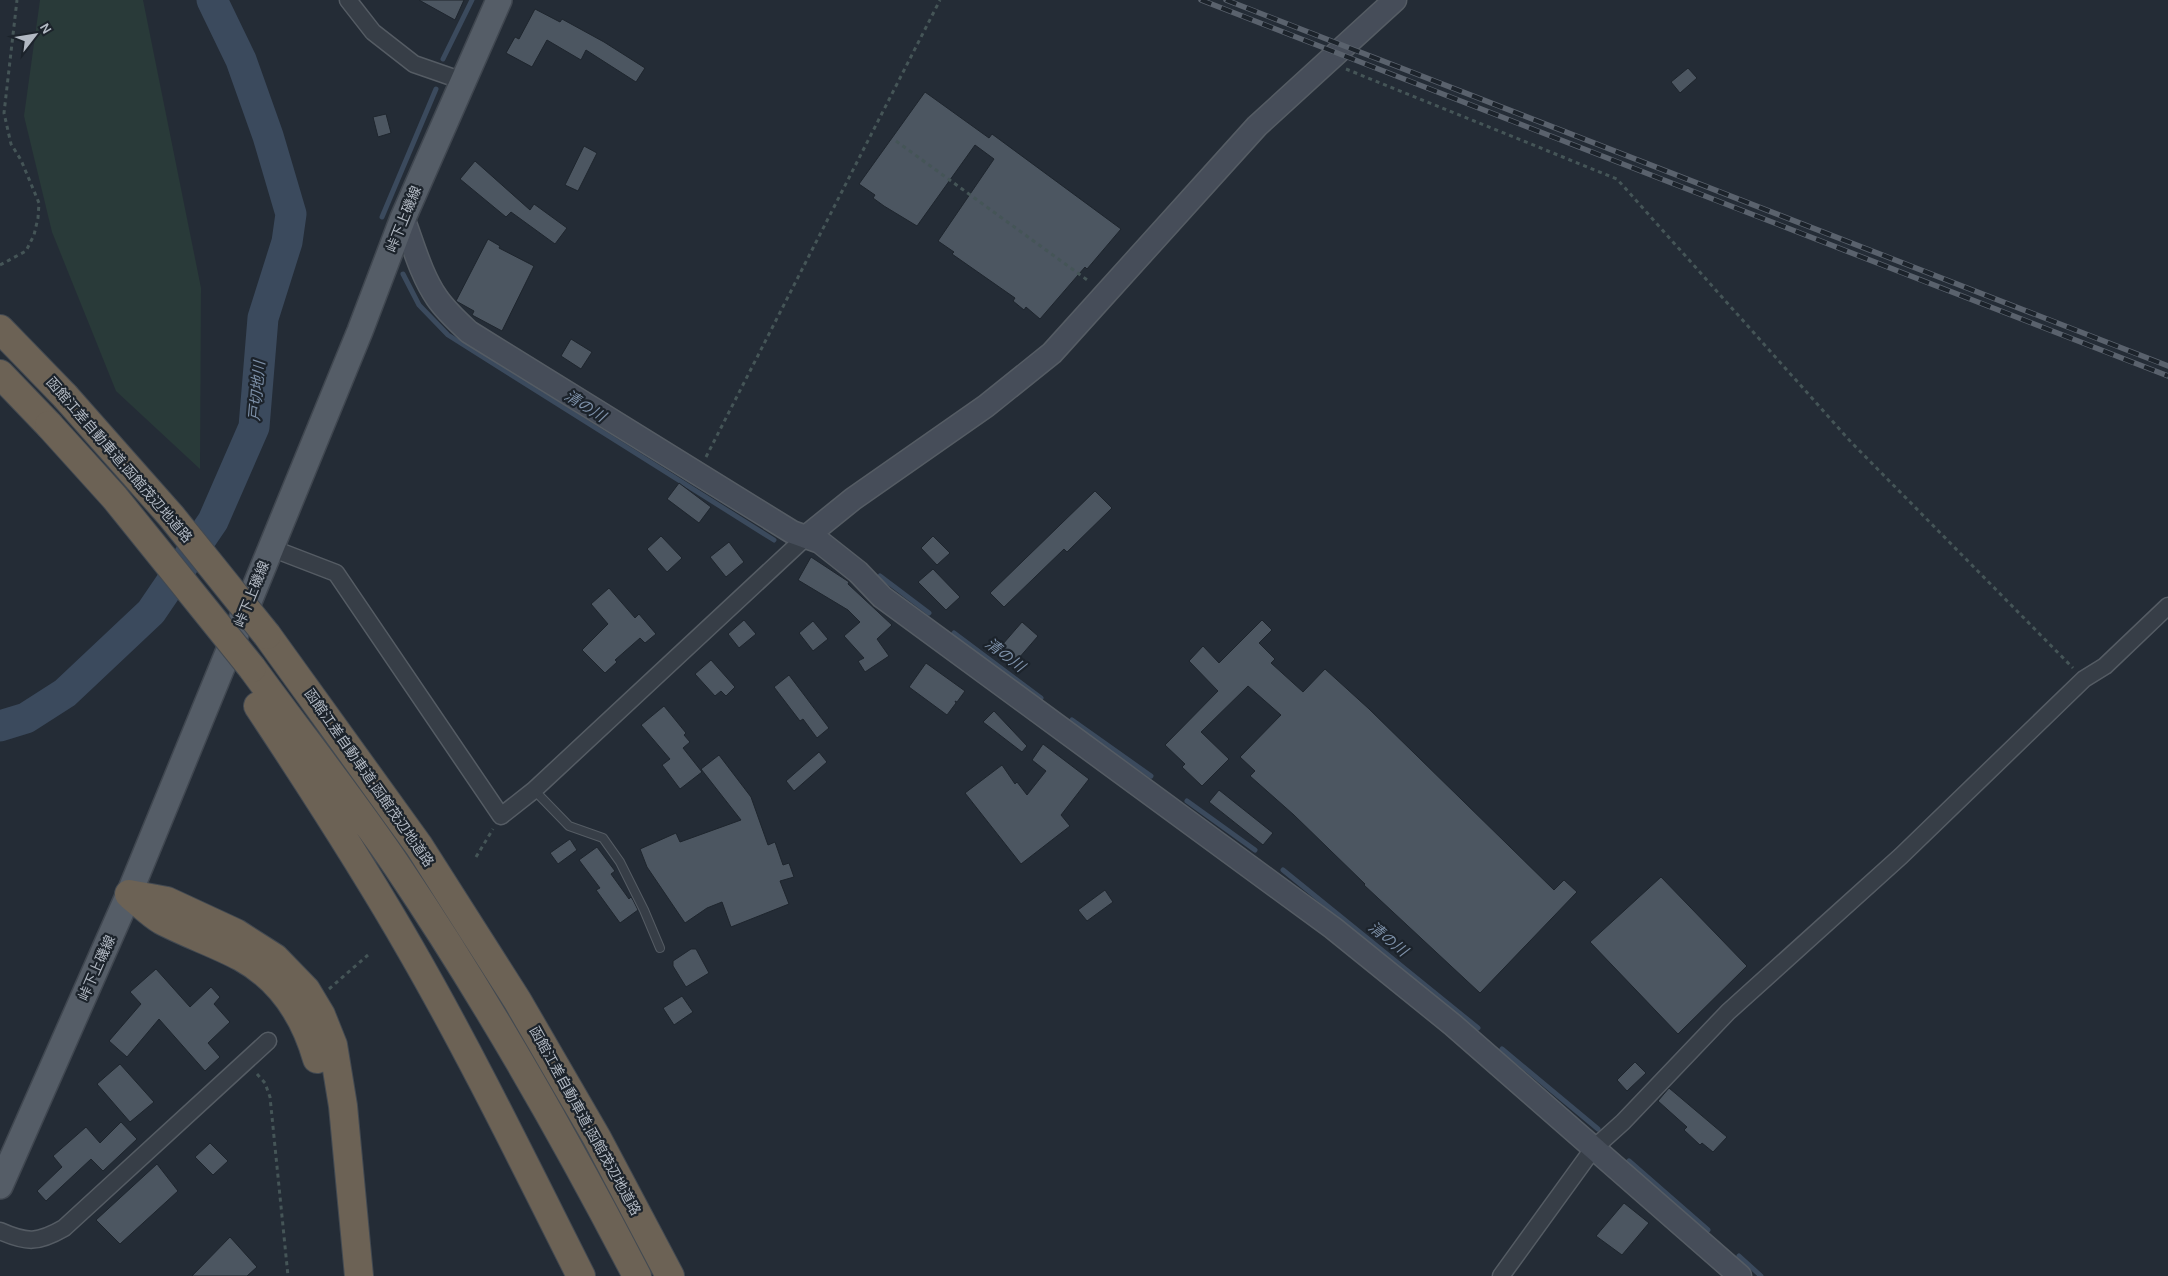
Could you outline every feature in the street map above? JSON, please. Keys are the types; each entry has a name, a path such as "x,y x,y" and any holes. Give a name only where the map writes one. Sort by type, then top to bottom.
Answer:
{"highway":[{"name":"函館江差自動車道;函館茂辺地道路","path":"0,329 64,396 172,517 267,635 419,846 517,1000 597,1138 670,1276"},
{"name":"函館江差自動車道;函館茂辺地道路","path":"0,374 115,498 248,677 397,865 494,1015 572,1152 638,1276"},
{"path":"248,677 412,951 489,1093 581,1276"},
{"path":"129,894 160,919 243,958 277,984 294,1005 310,1035 318,1063 327,1117 343,1276"},
{"path":"129,894 167,901 244,938 275,958 306,990 322,1015 333,1045 343,1106 359,1276"},
{"path":"597,1138 681,1276"}],"main road":[{"name":"峠下上磯線","path":"0,1186 129,894 360,332 403,218 499,0"}],"street":[{"path":"348,0 373,32 414,64 463,81"},
{"path":"271,548 336,573 502,816 534,790 806,537 853,499 1021,380 1052,353 1257,126 1327,60 1395,0"},
{"path":"403,218 436,297 451,316 470,332 792,532 820,542 858,572 882,597 1334,928 1453,1025 1740,1276"},
{"path":"1501,1276 1593,1149 1623,1122 1728,1012 1902,856 2084,679 2104,666 2168,606"},
{"path":"0,1231 19,1240 39,1240 64,1228 237,1067 268,1041"}],"lane":[{"path":"534,790 568,826 603,838 620,862 644,910 660,948"}],"path":[{"path":"0,265 26,251 34,235 39,203 11,144 4,113 17,0"},
{"path":"698,474 940,0"},
{"path":"1327,60 1357,74 1617,179 1851,442 2084,679"},
{"path":"896,141 1082,274 1104,295"},
{"path":"476,857 502,816"},
{"path":"325,992 368,955"},
{"path":"237,1067 256,1073 265,1083 270,1097 288,1276"}],"shaded area":[{"path":"40,0 143,0 201,288 200,469 116,391 52,232 24,116"}],"building":[{"path":"419,0 464,0 455,20"},
{"path":"535,9 560,22 562,19 604,42 645,68 636,82 586,50 581,60 547,40 532,67 506,53 515,37 519,39"},
{"path":"1688,68 1697,78 1680,93 1671,82"},
{"path":"925,92 989,138 992,134 1121,229 1040,319 1026,307 1024,310 1013,301 1015,298 952,254 954,252 938,241 994,159 975,145 917,226 884,206 873,198 875,195 859,184"},
{"path":"386,114 391,133 378,137 373,117"},
{"path":"584,146 597,153 578,191 565,185"},
{"path":"475,161 530,210 534,204 567,228 555,244 511,212 506,217 460,179"},
{"path":"488,239 500,246 499,248 534,266 502,331 472,315 474,311 456,301"},
{"path":"571,339 592,352 581,369 561,356"},
{"path":"679,483 711,507 699,523 667,499"},
{"path":"1095,491 1112,508 1067,552 1064,549 1004,607 990,593"},
{"path":"661,536 682,558 667,572 647,549"},
{"path":"933,536 950,553 937,565 921,548"},
{"path":"729,542 744,562 726,577 710,557"},
{"path":"811,557 849,582 848,584 892,625 877,639 889,656 865,672 858,661 864,658 844,636 860,622 848,610 798,580"},
{"path":"933,569 960,597 946,610 918,582"},
{"path":"609,588 635,618 639,614 656,634 645,643 640,638 615,660 617,662 605,673 582,650 608,624 591,604"},
{"path":"744,620 756,634 739,648 728,634"},
{"path":"1262,620 1272,630 1259,643 1275,659 1271,663 1303,692 1325,669 1369,709 1554,890 1564,880 1577,892 1480,993 1364,885 1294,815 1250,776 1255,771 1240,757 1281,715 1248,686 1201,732 1229,759 1202,786 1182,767 1185,764 1165,745 1218,691 1189,661 1203,646 1219,663"},
{"path":"813,621 828,639 813,651 799,633"},
{"path":"1022,622 1038,636 1012,666 996,652"},
{"path":"711,660 735,687 726,696 721,691 715,696 695,674"},
{"path":"926,663 965,691 957,702 955,701 956,703 947,715 909,687"},
{"path":"789,675 829,728 817,738 803,719 800,721 774,687"},
{"path":"664,706 686,733 684,735 690,742 683,748 702,772 680,789 662,765 670,759 641,725"},
{"path":"994,711 1027,746 1022,752 983,722"},
{"path":"1043,744 1089,779 1061,815 1070,826 1021,864 965,793 1002,765 1015,784 1017,782 1027,795 1046,771 1032,760"},
{"path":"819,752 827,762 794,791 786,781"},
{"path":"719,755 751,797 768,845 775,842 783,865 789,863 794,877 780,881 789,904 731,927 722,902 707,908 685,923 647,867 640,849 676,833 680,842 741,820 701,769"},
{"path":"1219,790 1273,833 1263,845 1209,802"},
{"path":"570,839 577,850 558,864 550,853"},
{"path":"597,847 615,871 611,874 629,899 631,897 638,910 620,923 596,890 600,888 579,860"},
{"path":"1661,877 1747,966 1678,1034 1590,942"},
{"path":"1105,890 1113,902 1087,921 1078,910"},
{"path":"691,949 696,949 709,973 686,987 673,966 673,961"},
{"path":"156,969 190,1007 211,987 220,997 214,1004 230,1022 208,1043 220,1057 205,1071 159,1019 127,1057 109,1041 141,1004 130,992"},
{"path":"682,996 693,1012 674,1025 663,1008"},
{"path":"1635,1062 1646,1073 1627,1091 1617,1080"},
{"path":"120,1064 154,1102 130,1122 97,1084"},
{"path":"1669,1088 1727,1137 1713,1152 1702,1143 1700,1145 1684,1130 1687,1127 1658,1101"},
{"path":"121,1122 137,1139 103,1171 91,1159 46,1201 37,1191 62,1167 53,1156 86,1127 100,1143"},
{"path":"210,1143 228,1161 213,1175 195,1157"},
{"path":"157,1164 178,1191 120,1244 96,1220"},
{"path":"1624,1203 1649,1223 1622,1255 1596,1236"},
{"path":"230,1237 257,1267 247,1276 192,1276"}],"waterway":[{"name":"戸切地川","path":"0,726 26,718 65,693 151,612 213,521 254,427 263,318 287,242 291,214 268,136 241,60 212,0"},
{"name":"清の川","path":"443,59 472,0"},
{"name":"清の川","path":"382,217 436,89"},
{"name":"清の川","path":"403,274 419,305 448,335 774,540"},
{"name":"清の川","path":"880,576 929,613"},
{"name":"清の川","path":"954,633 1041,698"},
{"name":"清の川","path":"1072,720 1151,776"},
{"name":"清の川","path":"1187,801 1255,850"},
{"name":"清の川","path":"1283,870 1478,1028"},
{"name":"清の川","path":"1502,1049 1598,1129"},
{"name":"清の川","path":"1629,1161 1708,1230"},
{"name":"清の川","path":"1739,1256 1761,1276"}],"railway":[{"path":"1201,0 2168,376"},
{"path":"1226,0 2168,366"}]}
